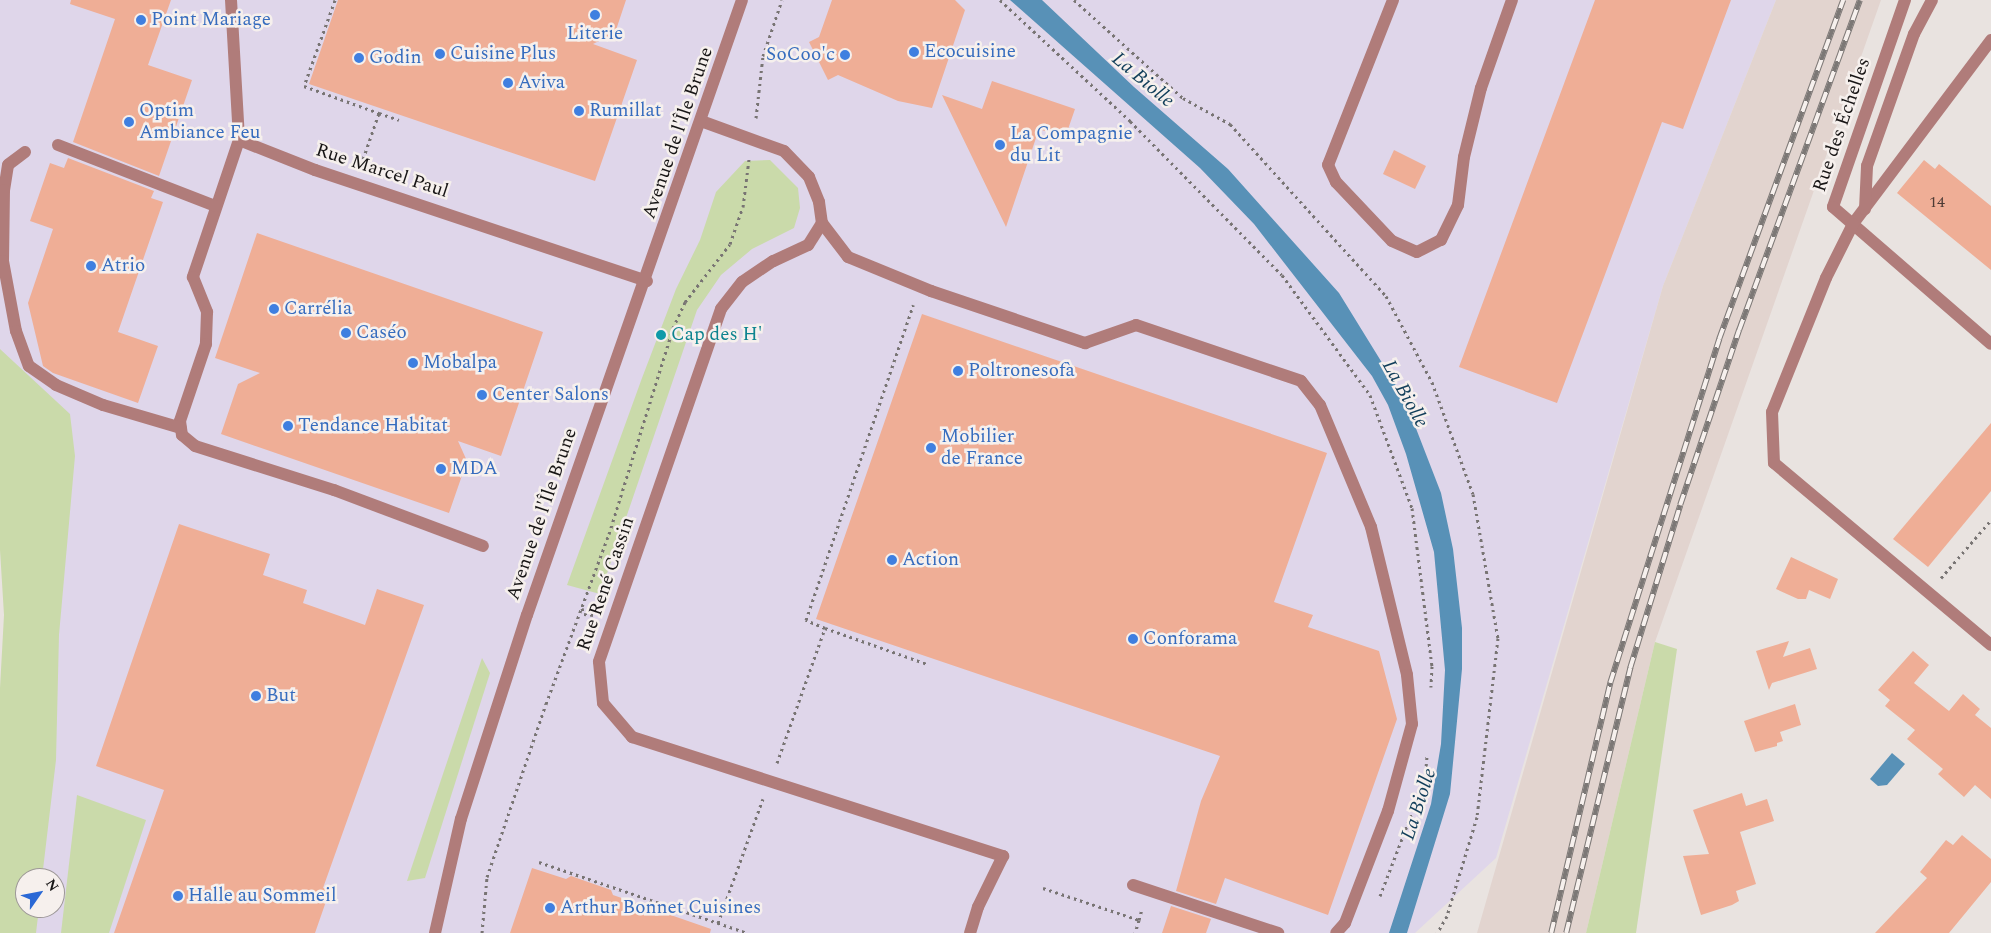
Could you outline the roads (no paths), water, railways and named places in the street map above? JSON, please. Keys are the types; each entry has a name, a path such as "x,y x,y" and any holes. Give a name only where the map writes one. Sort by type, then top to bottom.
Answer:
{"street":[{"path":"231,0 239,140 215,206 193,277 208,312 206,344 180,421 182,435 195,446 334,490 483,546"},
{"name":"Avenue de l'Île Brune","path":"435,933 461,819 527,615 584,446 647,281 742,0"},
{"path":"1393,0 1328,165 1336,182 1392,241 1417,252 1441,240 1458,205 1464,157 1481,88 1512,0"},
{"name":"Rue des Échelles","path":"1905,0 1833,207 1991,344"},
{"path":"1865,208 1867,166 1914,34 1932,0"},
{"path":"1991,40 1854,224 1826,278 1772,412 1774,463 1991,645"},
{"path":"701,121 784,151 809,177 819,202 822,223 848,257 932,292 1085,343 1136,325 1301,381 1320,405 1371,526 1407,675 1412,724 1388,811 1345,923 1336,933"},
{"name":"Rue Marcel Paul","path":"239,140 314,170 647,281"},
{"path":"58,145 215,206"},
{"path":"25,152 8,165 4,190 4,261 16,331 29,366 56,385 103,405 180,428"},
{"name":"Rue René Cassin","path":"822,223 808,245 773,261 742,282 721,309 599,662 603,703 632,737 1003,856 978,907 970,933"},
{"path":"1133,885 1278,933"}],"water":[{"path":"1010,0 1042,0 1134,87 1228,169 1339,293 1405,400 1441,493 1453,549 1462,628 1462,669 1450,794 1407,933 1389,933 1431,804 1441,744 1445,670 1434,552 1406,454 1388,405 1372,376 1254,224 1200,168"},
{"path":"1892,753 1905,764 1887,785 1878,786 1870,779"}],"railway":[{"path":"1551,933 1610,683 1719,339 1843,0"},
{"path":"1566,933 1630,668 1680,505 1739,330 1860,0"}],"place":[{"name":"Literie","path":"595,15"},
{"name":"Point Mariage","path":"141,20"},
{"name":"Ecocuisine","path":"914,52"},
{"name":"Cuisine Plus","path":"440,54"},
{"name":"SoCoo'c","path":"845,55"},
{"name":"Godin","path":"359,58"},
{"name":"Aviva","path":"508,83"},
{"name":"Rumillat","path":"579,111"},
{"name":"Optim Ambiance Feu","path":"129,122"},
{"name":"La Compagnie du Lit","path":"1000,145"},
{"name":"Atrio","path":"91,266"},
{"name":"Carrélia","path":"274,309"},
{"name":"Caséo","path":"346,333"},
{"name":"Cap des H'","path":"661,335"},
{"name":"Mobalpa","path":"413,363"},
{"name":"Poltronesofà","path":"958,371"},
{"name":"Center Salons","path":"482,395"},
{"name":"Tendance Habitat","path":"288,426"},
{"name":"Mobilier de France","path":"931,448"},
{"name":"MDA","path":"441,469"},
{"name":"Action","path":"892,560"},
{"name":"Conforama","path":"1133,639"},
{"name":"But","path":"256,696"},
{"name":"Halle au Sommeil","path":"178,896"},
{"name":"Arthur Bonnet Cuisines","path":"550,908"}],"water label":[{"name":"La Biolle","path":"1143,80"},
{"name":"La Biolle","path":"1405,394"},
{"name":"La Biolle","path":"1419,804"}]}
